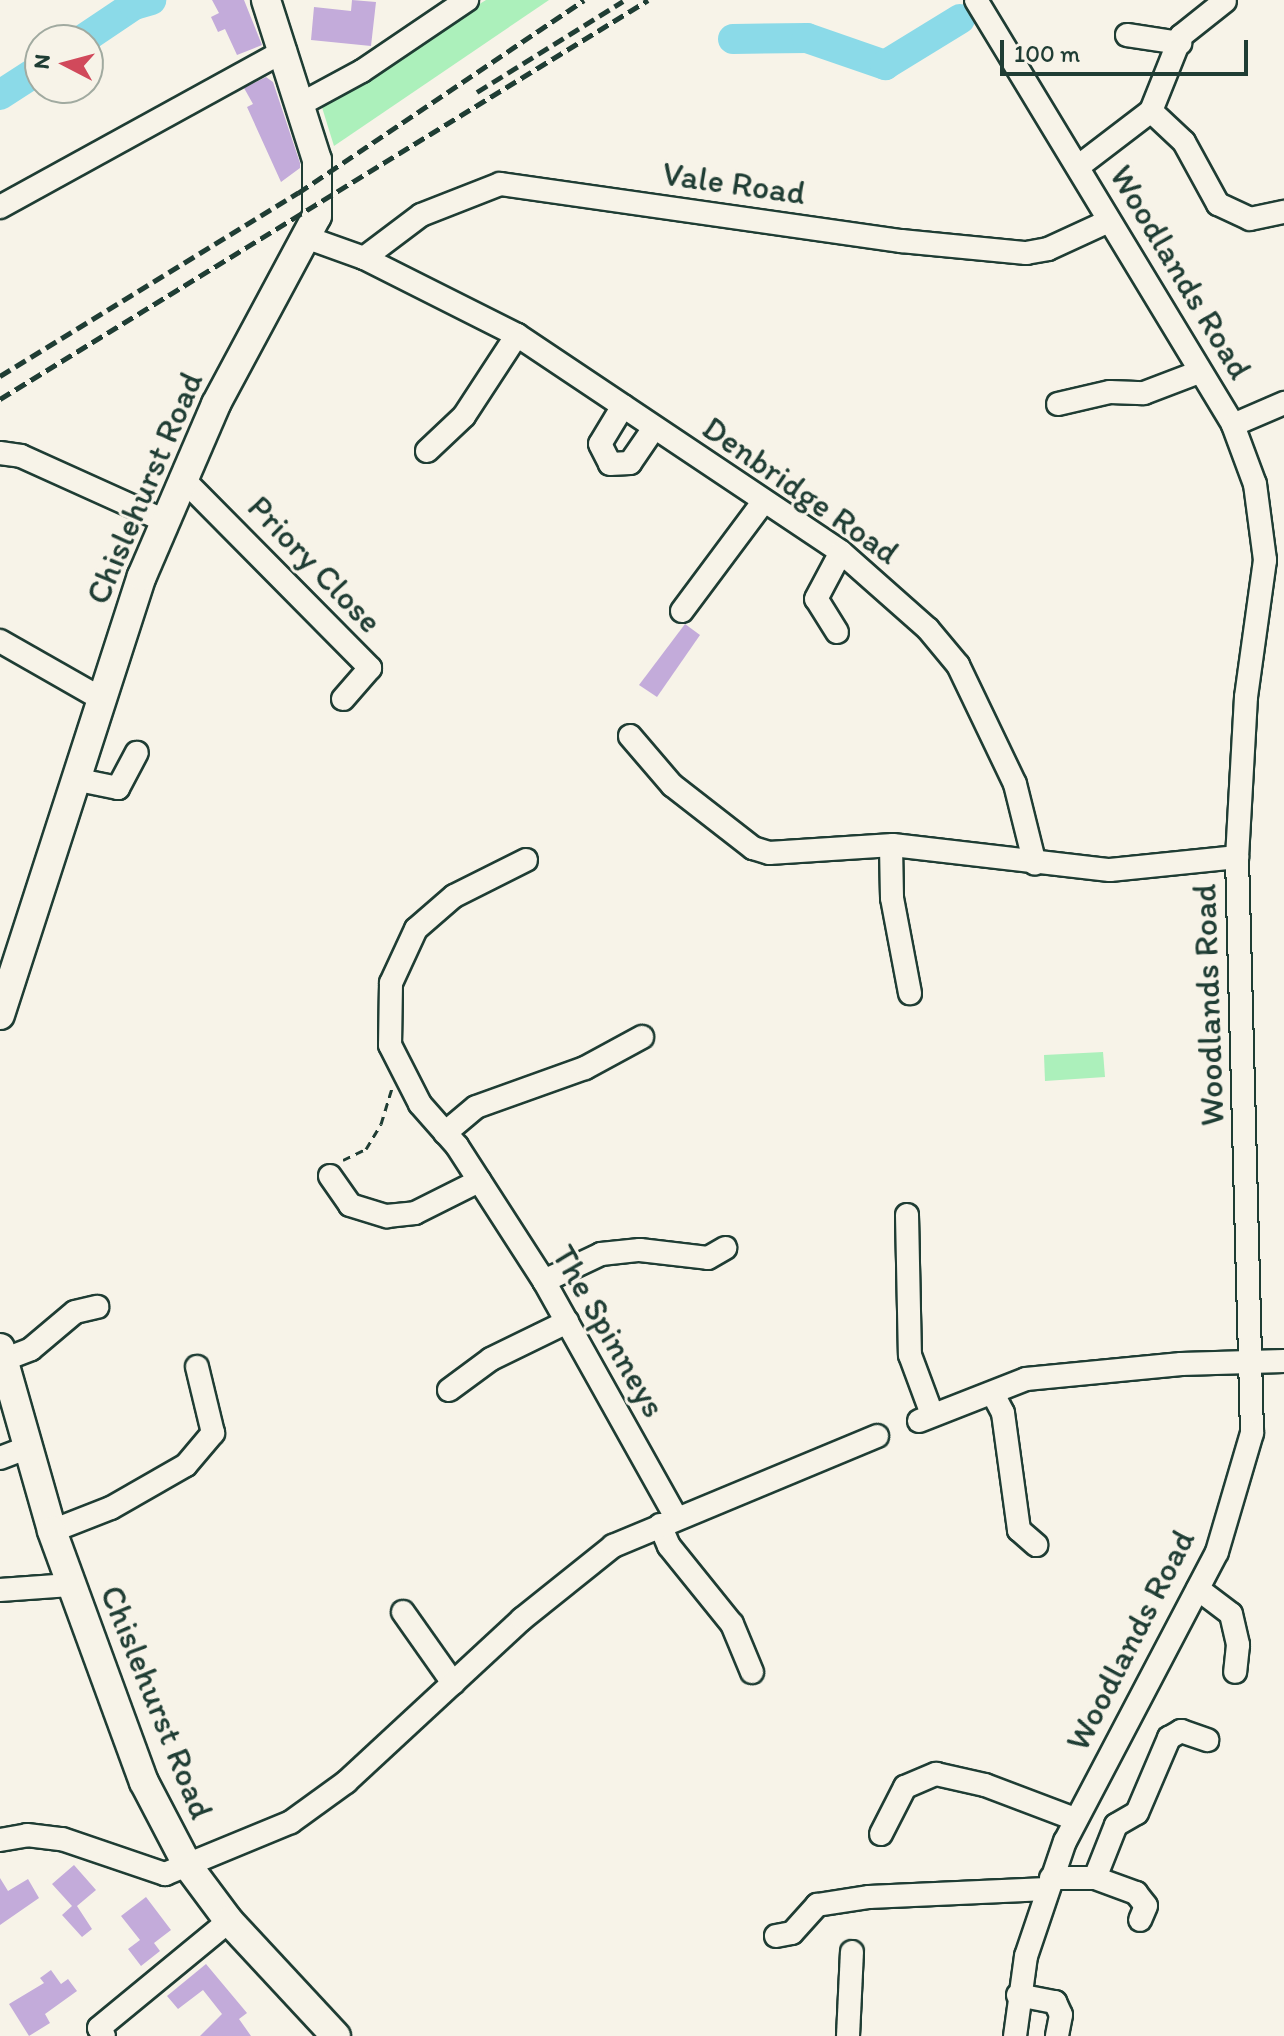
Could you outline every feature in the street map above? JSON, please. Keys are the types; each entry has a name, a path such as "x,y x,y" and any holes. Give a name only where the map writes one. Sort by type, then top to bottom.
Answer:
{"main road":[{"name":"Chislehurst Road","path":"0,1015 100,698 165,521 216,404 308,238 317,216 317,160 285,50 266,0"},
{"name":"Chislehurst Road","path":"2,1361 70,1585 144,1782 188,1866 229,1921 336,2036"}],"street":[{"path":"301,104 362,71 467,0"},
{"name":"Woodlands Road","path":"976,0 1233,425 1255,484 1265,560 1246,697 1237,857 1254,1361 1247,1456 1217,1552 1075,1819 1049,1884 1018,1995 1015,2036"},
{"path":"1079,166 1151,111 1189,26 1225,1"},
{"path":"1127,35 1180,43"},
{"path":"0,207 285,50"},
{"path":"1151,111 1184,142 1218,204 1250,219 1281,216"},
{"name":"Vale Road","path":"364,258 421,215 500,184 901,241 1026,253 1048,249 1109,221"},
{"name":"Denbridge Road","path":"308,238 364,258 517,335 841,552 928,629 958,665 1015,784 1035,864"},
{"path":"427,451 464,416 517,335"},
{"path":"1058,404 1110,392 1144,393 1199,372"},
{"path":"1233,425 1284,403"},
{"path":"623,406 600,444 610,464 630,463 654,428"},
{"path":"0,453 21,456 165,521"},
{"name":"Priory Close","path":"183,479 370,668 343,699"},
{"path":"682,611 764,501"},
{"path":"837,632 816,599 841,552"},
{"path":"0,641 100,698"},
{"path":"630,736 672,785 734,834 769,853 891,846 1110,870 1237,857"},
{"path":"74,779 118,788 137,753"},
{"path":"891,846 892,898 910,993"},
{"name":"The Spinneys","path":"526,860 445,902 406,944 391,983 388,1032 405,1079 479,1181 544,1281 668,1521 669,1546 732,1624 752,1672"},
{"path":"445,1133 476,1107 585,1068 642,1037"},
{"path":"330,1176 350,1205 387,1216 415,1213 479,1181"},
{"path":"907,1215 910,1355 926,1417 1026,1379 1284,1361"},
{"path":"544,1281 601,1254 640,1250 708,1258 725,1248"},
{"path":"2,1361 31,1349 75,1312 97,1307"},
{"path":"449,1390 491,1359 567,1322"},
{"path":"52,1531 111,1508 186,1465 213,1433 197,1367"},
{"path":"993,1394 1003,1413 1019,1530 1036,1545"},
{"path":"0,1840 27,1835 62,1839 147,1872 165,1874 280,1827 318,1805 589,1562 668,1521 877,1436"},
{"path":"0,1458 26,1448"},
{"path":"0,1590 70,1585"},
{"path":"1198,1589 1231,1614 1238,1645 1235,1672"},
{"path":"403,1612 453,1683"},
{"path":"1095,1878 1116,1825 1137,1813 1169,1738 1181,1731 1207,1740"},
{"path":"881,1834 905,1787 936,1774 985,1785 1075,1819"},
{"path":"776,1936 792,1933 817,1905 869,1897 1095,1878 1135,1884 1146,1906 1140,1920"},
{"path":"104,2036 99,2028 229,1921"},
{"path":"848,2036 852,1952"},
{"path":"1018,1995 1055,2002 1061,2015 1057,2036"}],"path":[{"path":"330,1176 338,1163 366,1149 381,1124 390,1090 405,1079"}],"green space":[{"path":"486,0 549,0 334,146 320,101"},
{"path":"1103,1052 1105,1077 1045,1081 1044,1055"}],"building":[{"path":"212,0 244,0 262,45 237,55 225,29 218,32 211,17 219,13"},
{"path":"352,0 376,2 371,46 311,40 314,7 351,11"},
{"path":"266,77 273,82 300,163 300,168 281,182 247,107 253,104 244,88"},
{"path":"685,624 700,635 657,697 639,685"},
{"path":"74,1865 96,1890 77,1906 92,1929 82,1937 62,1915 72,1906 52,1884"},
{"path":"0,1878 8,1891 28,1879 39,1898 0,1925"},
{"path":"146,1897 171,1930 154,1943 160,1951 141,1966 128,1949 140,1940 121,1916"},
{"path":"206,1964 247,2013 239,2019 251,2036 200,2036 222,2014 203,1990 178,2009 167,1996"},
{"path":"51,1970 61,1984 68,1979 77,1991 45,2014 50,2023 29,2036 9,2004 44,1983 40,1978"}],"waterway":[{"path":"104,25 134,5 151,0"},
{"path":"733,39 807,38 885,65 960,19"},
{"path":"0,95 24,79"}],"railway":[{"path":"0,376 298,193 584,0"},
{"path":"0,399 648,0"},
{"path":"477,92 623,1"}]}
